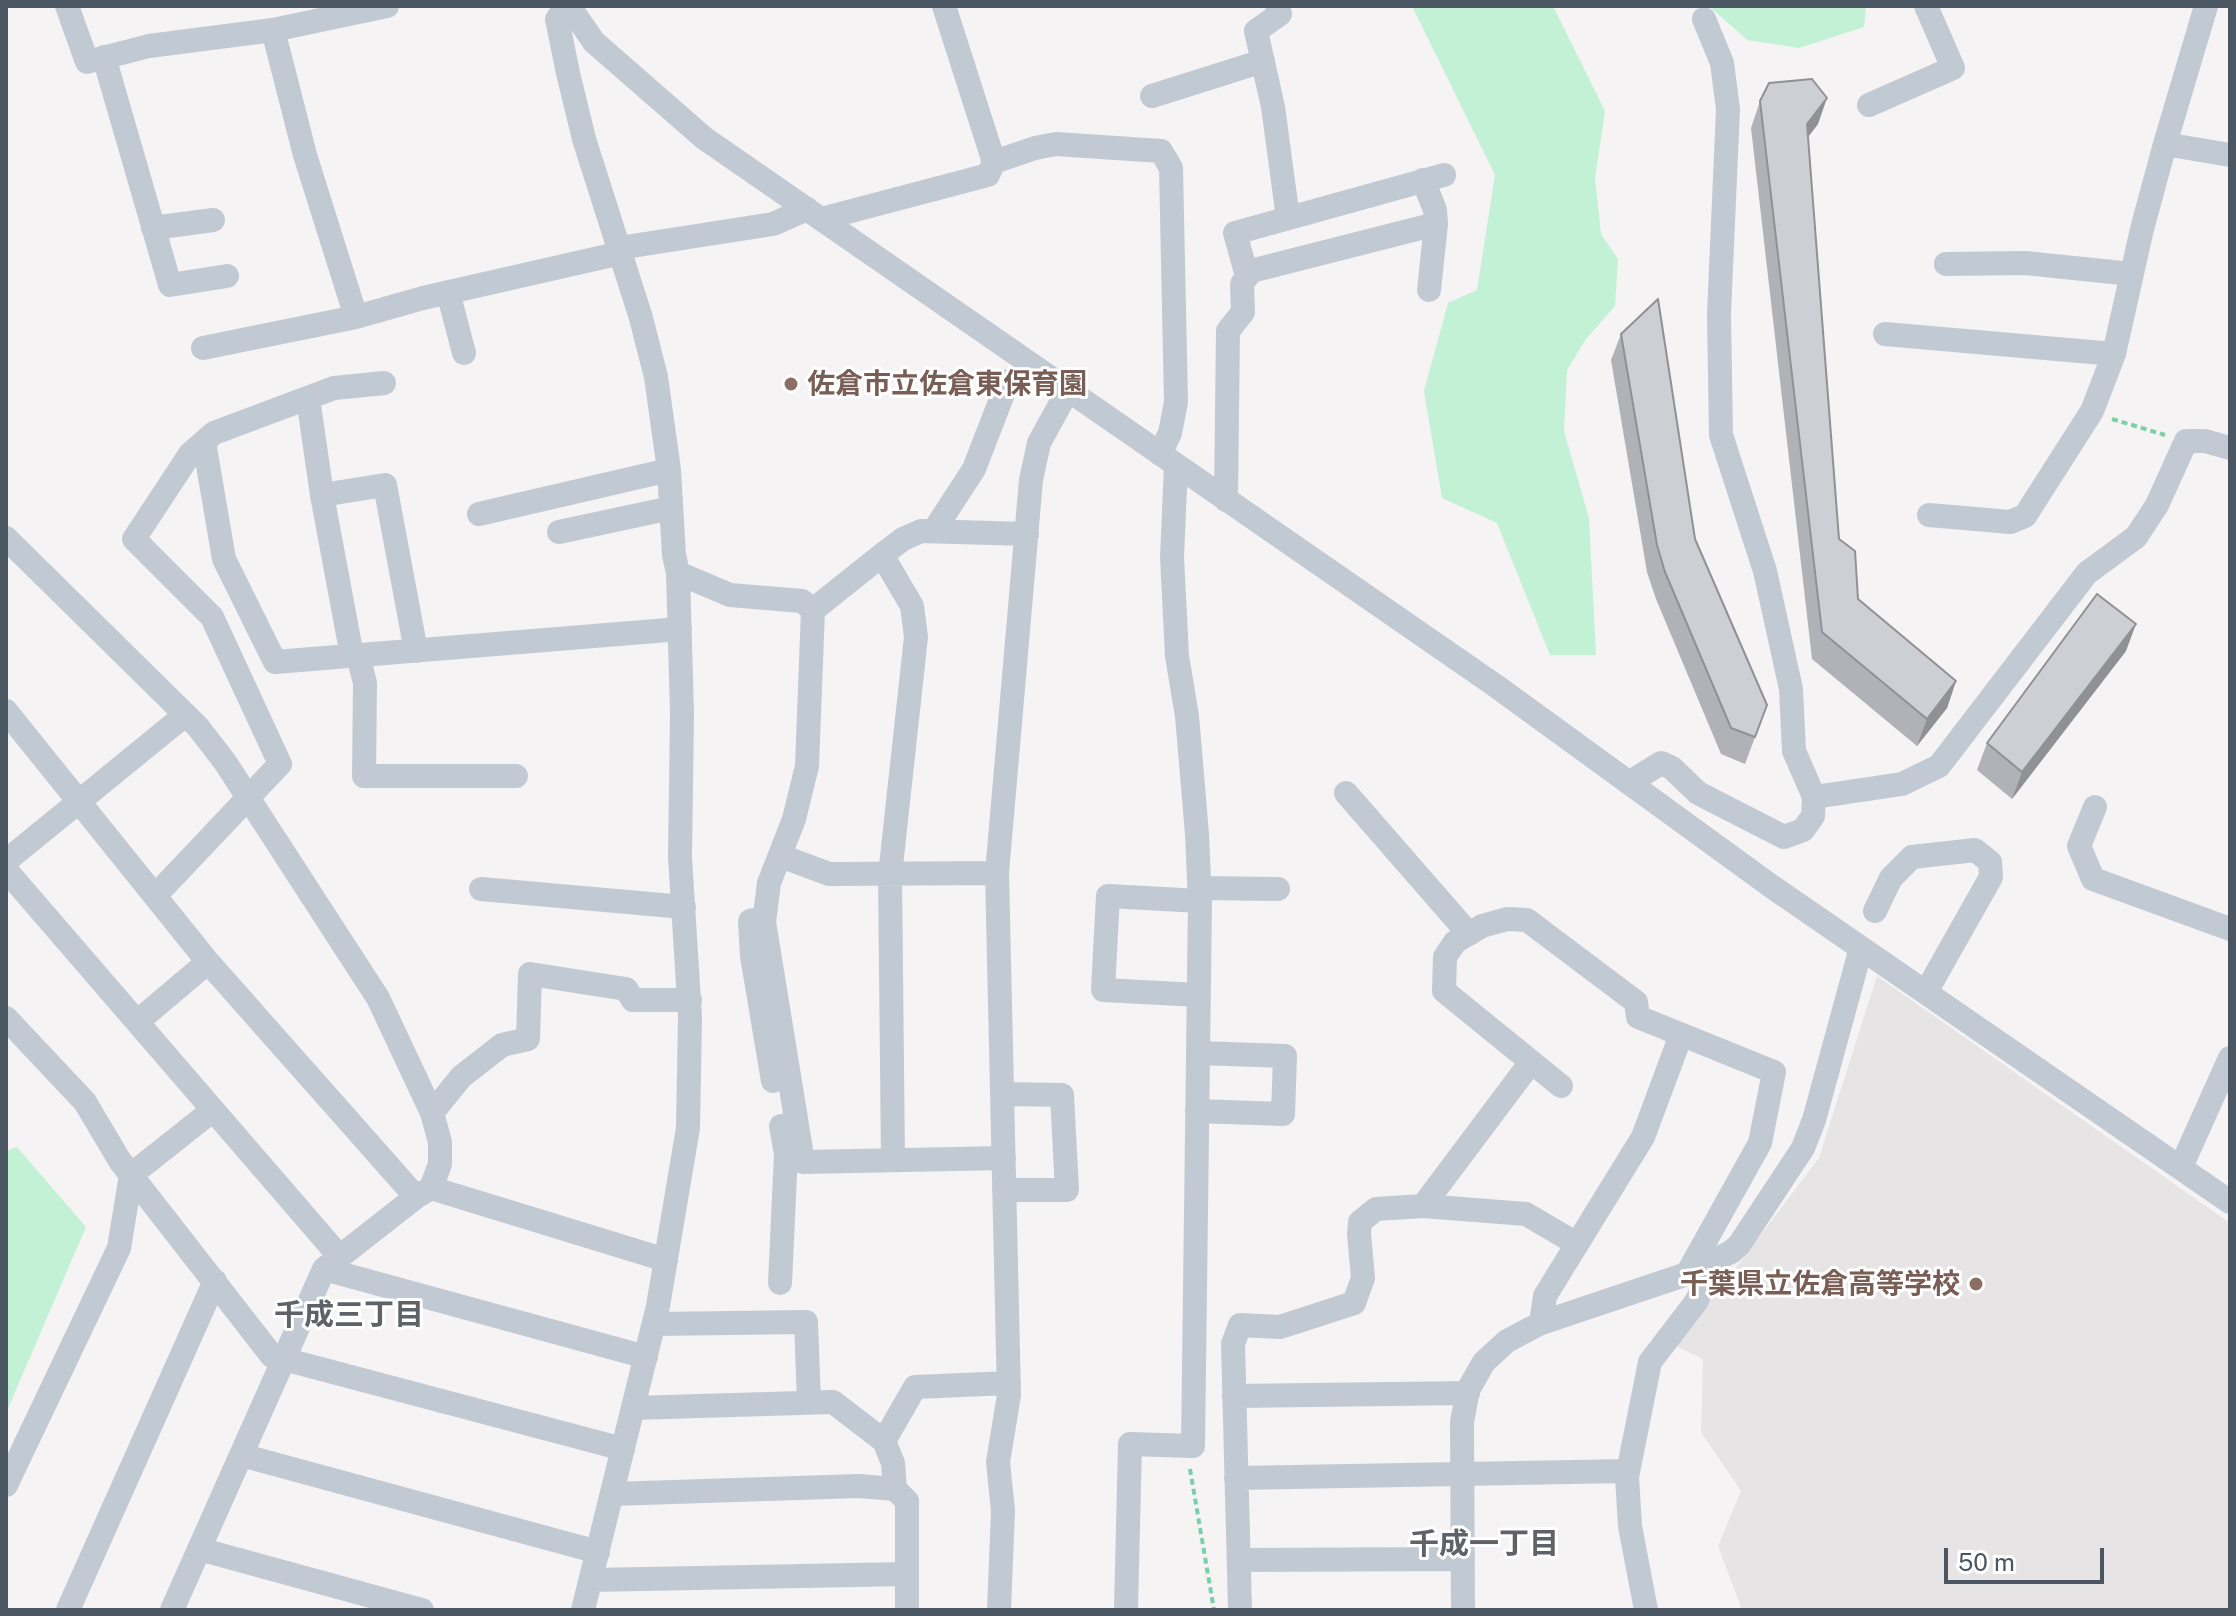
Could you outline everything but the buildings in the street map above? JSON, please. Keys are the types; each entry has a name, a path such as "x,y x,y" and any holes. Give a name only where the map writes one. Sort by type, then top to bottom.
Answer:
{"street":[{"path":"67,6 87,62 149,46 273,30 387,6"},
{"path":"583,1610 654,1324 666,1260 688,1128 690,1000 680,857 678,573 674,555 669,470 656,377 584,139 568,73 557,19 568,6 594,42 704,138 1496,686 1861,948 2230,1202"},
{"path":"944,6 994,162"},
{"path":"1277,6 1280,14 1256,31 1273,107 1288,218"},
{"path":"1869,105 1953,68 1926,6"},
{"path":"1929,515 2010,522 2025,516 2092,411 2114,354 2165,144 2206,6"},
{"path":"1629,783 1661,763 1672,768 1698,793 1784,837 1803,830 1813,816 1814,797 1794,751 1791,689 1765,571 1721,435 1719,314 1728,109 1722,63 1704,19"},
{"path":"273,30 305,155 356,317"},
{"path":"104,57 170,285 227,276"},
{"path":"1152,96 1263,61"},
{"path":"203,348 356,317 620,251 773,224 988,175 994,162 1056,144 1161,151 1171,168 1176,402 1168,460 1177,656 1187,716 1199,894 1193,1446 1130,1444 1126,1610"},
{"path":"2165,144 2230,155"},
{"path":"1247,276 1235,233 1434,178 1436,224 1429,290"},
{"path":"153,228 213,220"},
{"path":"1226,500 1228,331 1243,312 1242,284 1247,276 1251,271 1436,224"},
{"path":"1946,264 2025,263 2132,274"},
{"path":"448,292 464,353"},
{"path":"1885,334 2114,354"},
{"path":"935,529 974,469 1008,381"},
{"path":"155,896 280,764 212,617 134,539 190,454 214,433 334,388 384,383"},
{"path":"999,1610 1003,1511 998,1462 1009,1383 997,873 1031,480 1039,443 1068,390"},
{"path":"308,398 322,495 355,656 365,683 364,776 516,776"},
{"path":"1814,797 1902,784 1939,766 2087,573 2136,537 2157,505 2186,441 2205,441 2230,448"},
{"path":"204,442 224,559 275,662 680,629"},
{"path":"479,514 669,470"},
{"path":"322,495 385,485 416,651"},
{"path":"559,532 671,508"},
{"path":"1004,1158 803,1162 764,917 769,883 781,856 807,766 813,610 903,539 921,531 1027,534"},
{"path":"6,538 185,715 225,762 378,998 432,1113 440,1142 440,1164 423,1192 332,1263 284,1359 172,1610"},
{"path":"882,555 912,606 916,637 890,875 893,1160"},
{"path":"678,573 730,595 802,601 813,610"},
{"path":"6,711 208,962 423,1192 666,1260"},
{"path":"6,861 185,715"},
{"path":"1346,793 1469,934"},
{"path":"2095,807 2079,846 2093,879 2230,929"},
{"path":"1875,911 1891,878 1912,857 1975,850 1990,862 1991,877 1926,992"},
{"path":"781,856 829,874 997,873"},
{"path":"6,870 213,1110 332,1263 646,1357"},
{"path":"481,889 684,907"},
{"path":"1199,995 1103,990 1108,896 1278,889"},
{"path":"764,917 750,921 752,956 786,1154 780,1283"},
{"path":"1561,1086 1444,991 1445,957 1455,942 1482,926 1507,919 1527,920 1636,1002 1638,1017 1774,1072 1760,1143 1696,1270"},
{"path":"1463,1610 1462,1422 1468,1393 1484,1362 1507,1341 1541,1323 1696,1270 1739,1245 1803,1148 1814,1120 1861,948"},
{"path":"137,1022 208,962"},
{"path":"432,1113 461,1077 502,1045 528,1039 530,974 626,989 633,1000 690,1000"},
{"path":"6,1018 85,1102 131,1175 272,1356 623,1449"},
{"path":"1541,1323 1545,1296 1643,1137 1681,1035"},
{"path":"1197,1111 1283,1114 1285,1056 1198,1053"},
{"path":"2181,1167 2230,1058"},
{"path":"1423,1206 1531,1062"},
{"path":"1002,1094 1062,1095 1067,1190 1004,1190"},
{"path":"6,1485 119,1248 131,1175 213,1110"},
{"path":"1240,1610 1233,1344 1240,1325 1280,1327 1354,1303 1363,1278 1360,1222 1376,1209 1423,1206 1526,1214 1577,1244"},
{"path":"1630,1610 1646,1610 1630,1526 1628,1471 1650,1362 1696,1302 1711,1271 1696,1270"},
{"path":"68,1610 215,1281"},
{"path":"654,1324 806,1322 809,1402"},
{"path":"884,1441 915,1387 1009,1383"},
{"path":"1234,1396 1468,1393"},
{"path":"633,1408 833,1402 884,1441 893,1463 895,1489"},
{"path":"241,1455 598,1552"},
{"path":"1236,1478 1628,1471"},
{"path":"612,1494 859,1486 895,1489 907,1501 907,1610"},
{"path":"199,1549 422,1610"},
{"path":"1239,1560 1463,1559"},
{"path":"591,1580 907,1574"}],"path":[{"path":"2092,411 2186,441"},
{"path":"1190,1446 1190,1470 1214,1610"}],"shaded area":[{"name":"千葉県立佐倉高等学校","path":"1877,976 2230,1223 2230,1610 1742,1610 1718,1546 1741,1491 1701,1432 1703,1359 1676,1346 1819,1158"}],"green space":[{"path":"1412,6 1553,6 1605,111 1595,178 1601,234 1618,259 1615,306 1586,339 1567,370 1564,431 1589,518 1596,655 1550,655 1497,523 1442,498 1424,391 1448,303 1477,290 1495,175"},
{"path":"1709,6 1866,6 1864,27 1799,48 1747,40"},
{"path":"17,1147 86,1227 6,1413 6,1151"}],"place":[{"name":"佐倉市立佐倉東保育園","path":"791,384"},
{"name":"千葉県立佐倉高等学校","path":"1976,1284"}],"district":[{"name":"千成三丁目","path":"349,1316"},
{"name":"千成一丁目","path":"1484,1545"}]}
